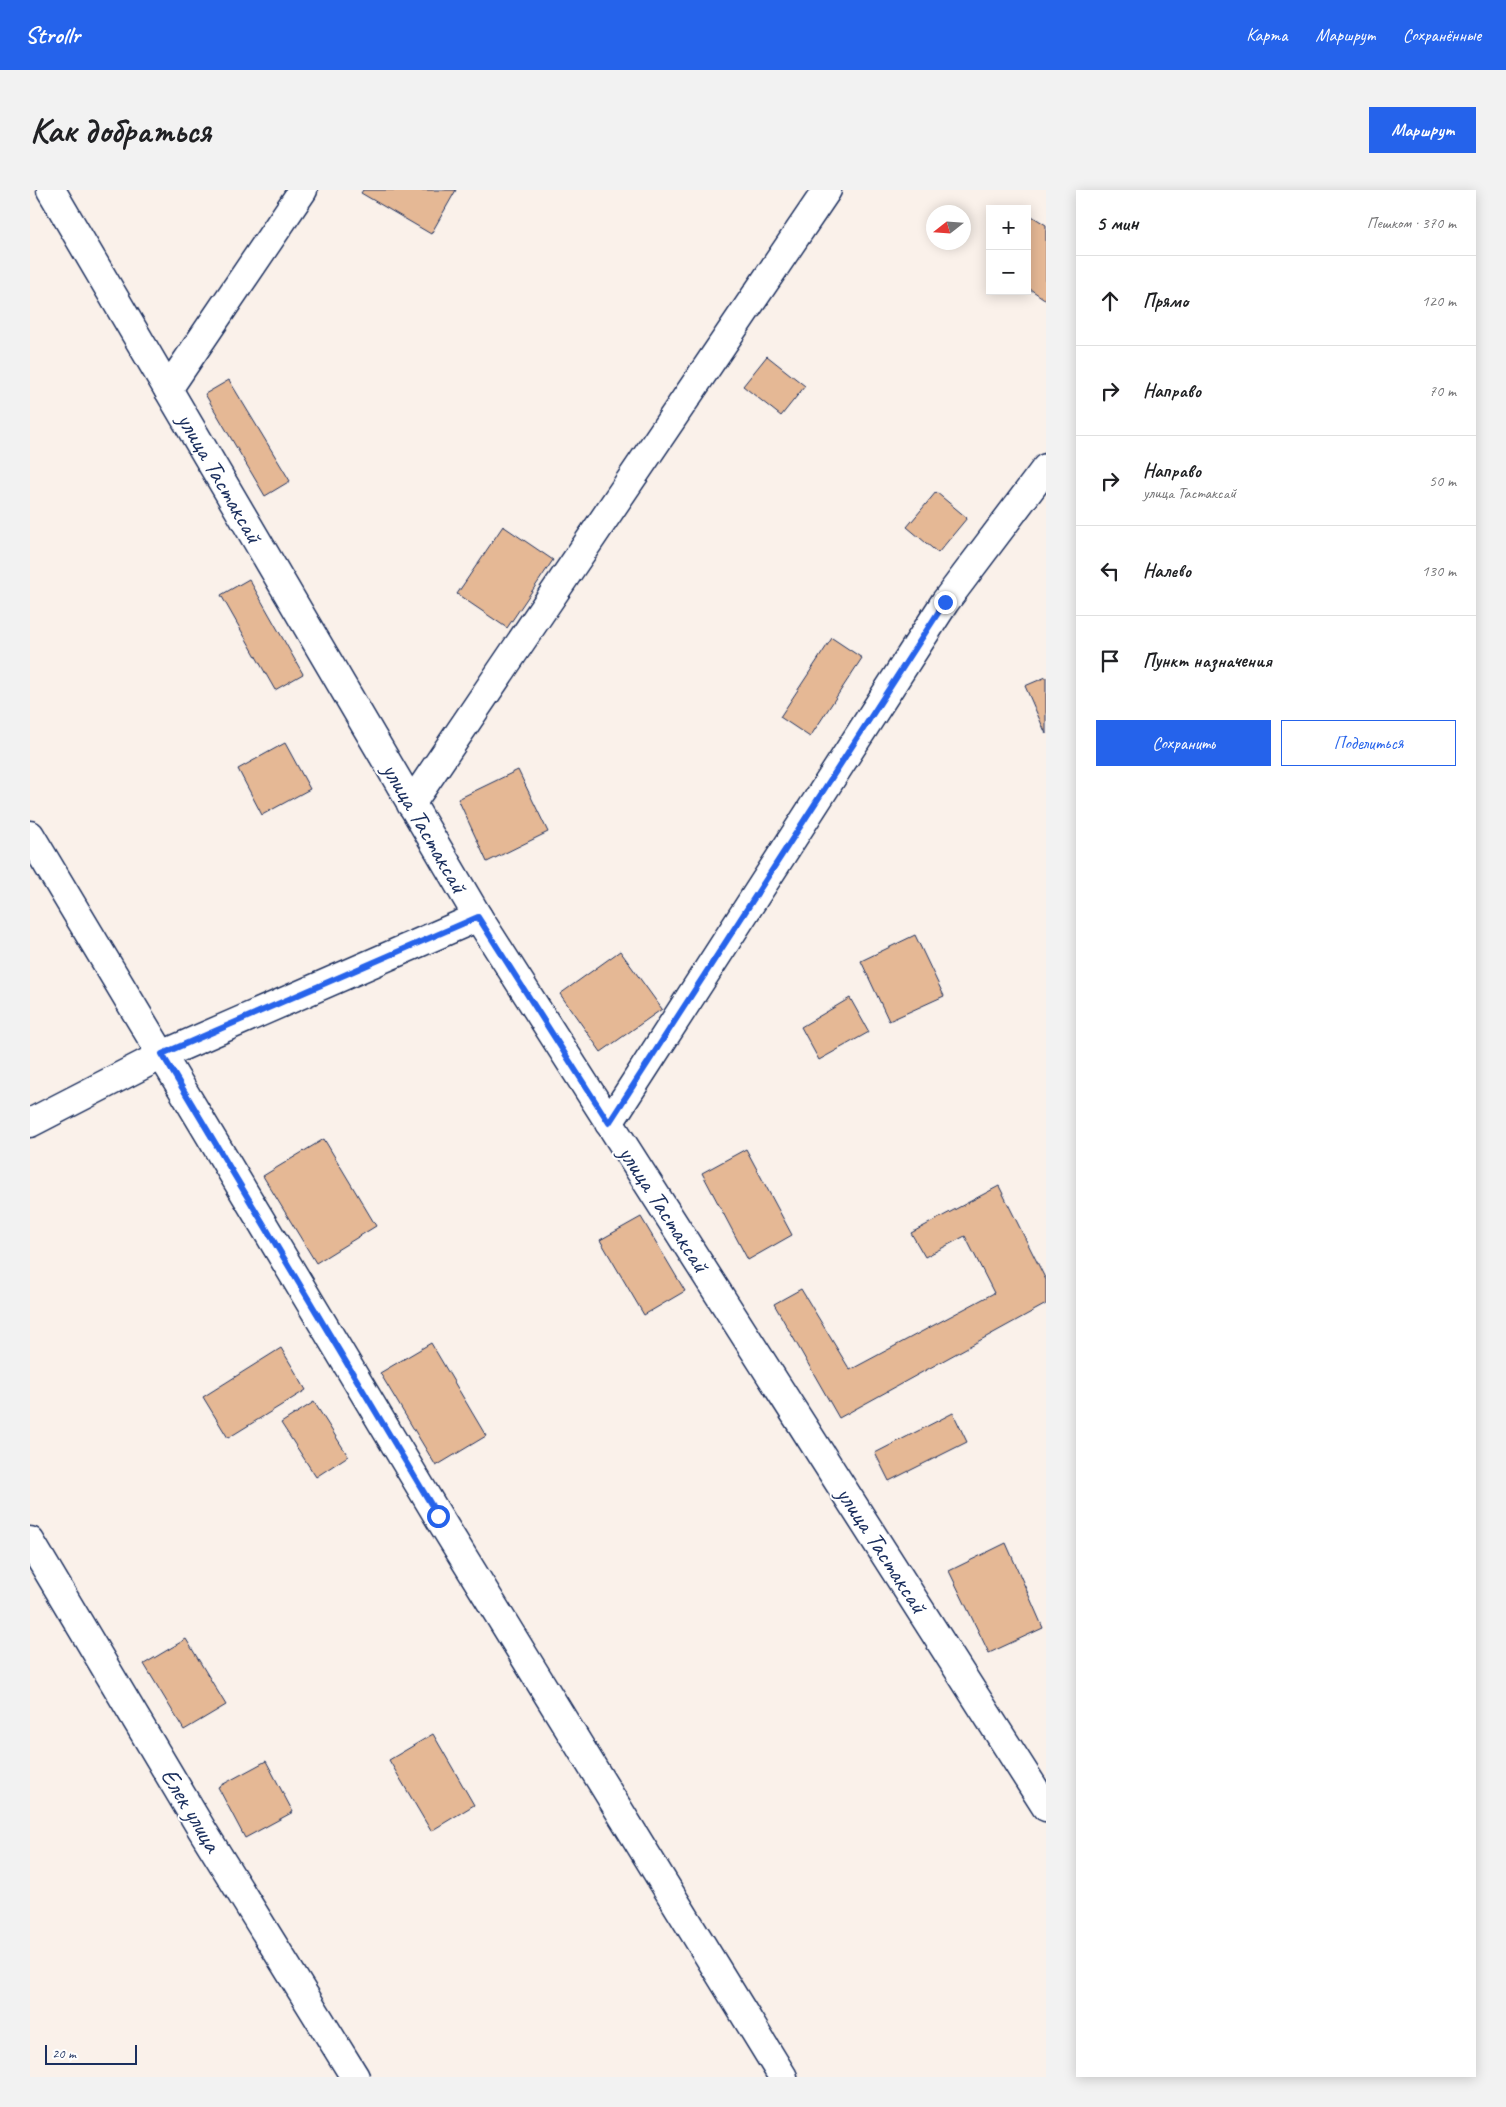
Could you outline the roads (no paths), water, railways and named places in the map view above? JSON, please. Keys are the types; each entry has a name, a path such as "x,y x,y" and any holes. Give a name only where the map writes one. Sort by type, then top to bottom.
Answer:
{"street":[{"name":"улица Тастаксай","path":"51,190 478,917 1046,1807"},
{"path":"168,389 303,190"},
{"path":"411,804 827,190"},
{"path":"609,1123 945,602 1046,468"},
{"path":"30,835 438,1516 783,2077"},
{"path":"30,1123 162,1054 478,917"},
{"name":"Елек улица","path":"30,1540 196,1819 355,2077"}]}
